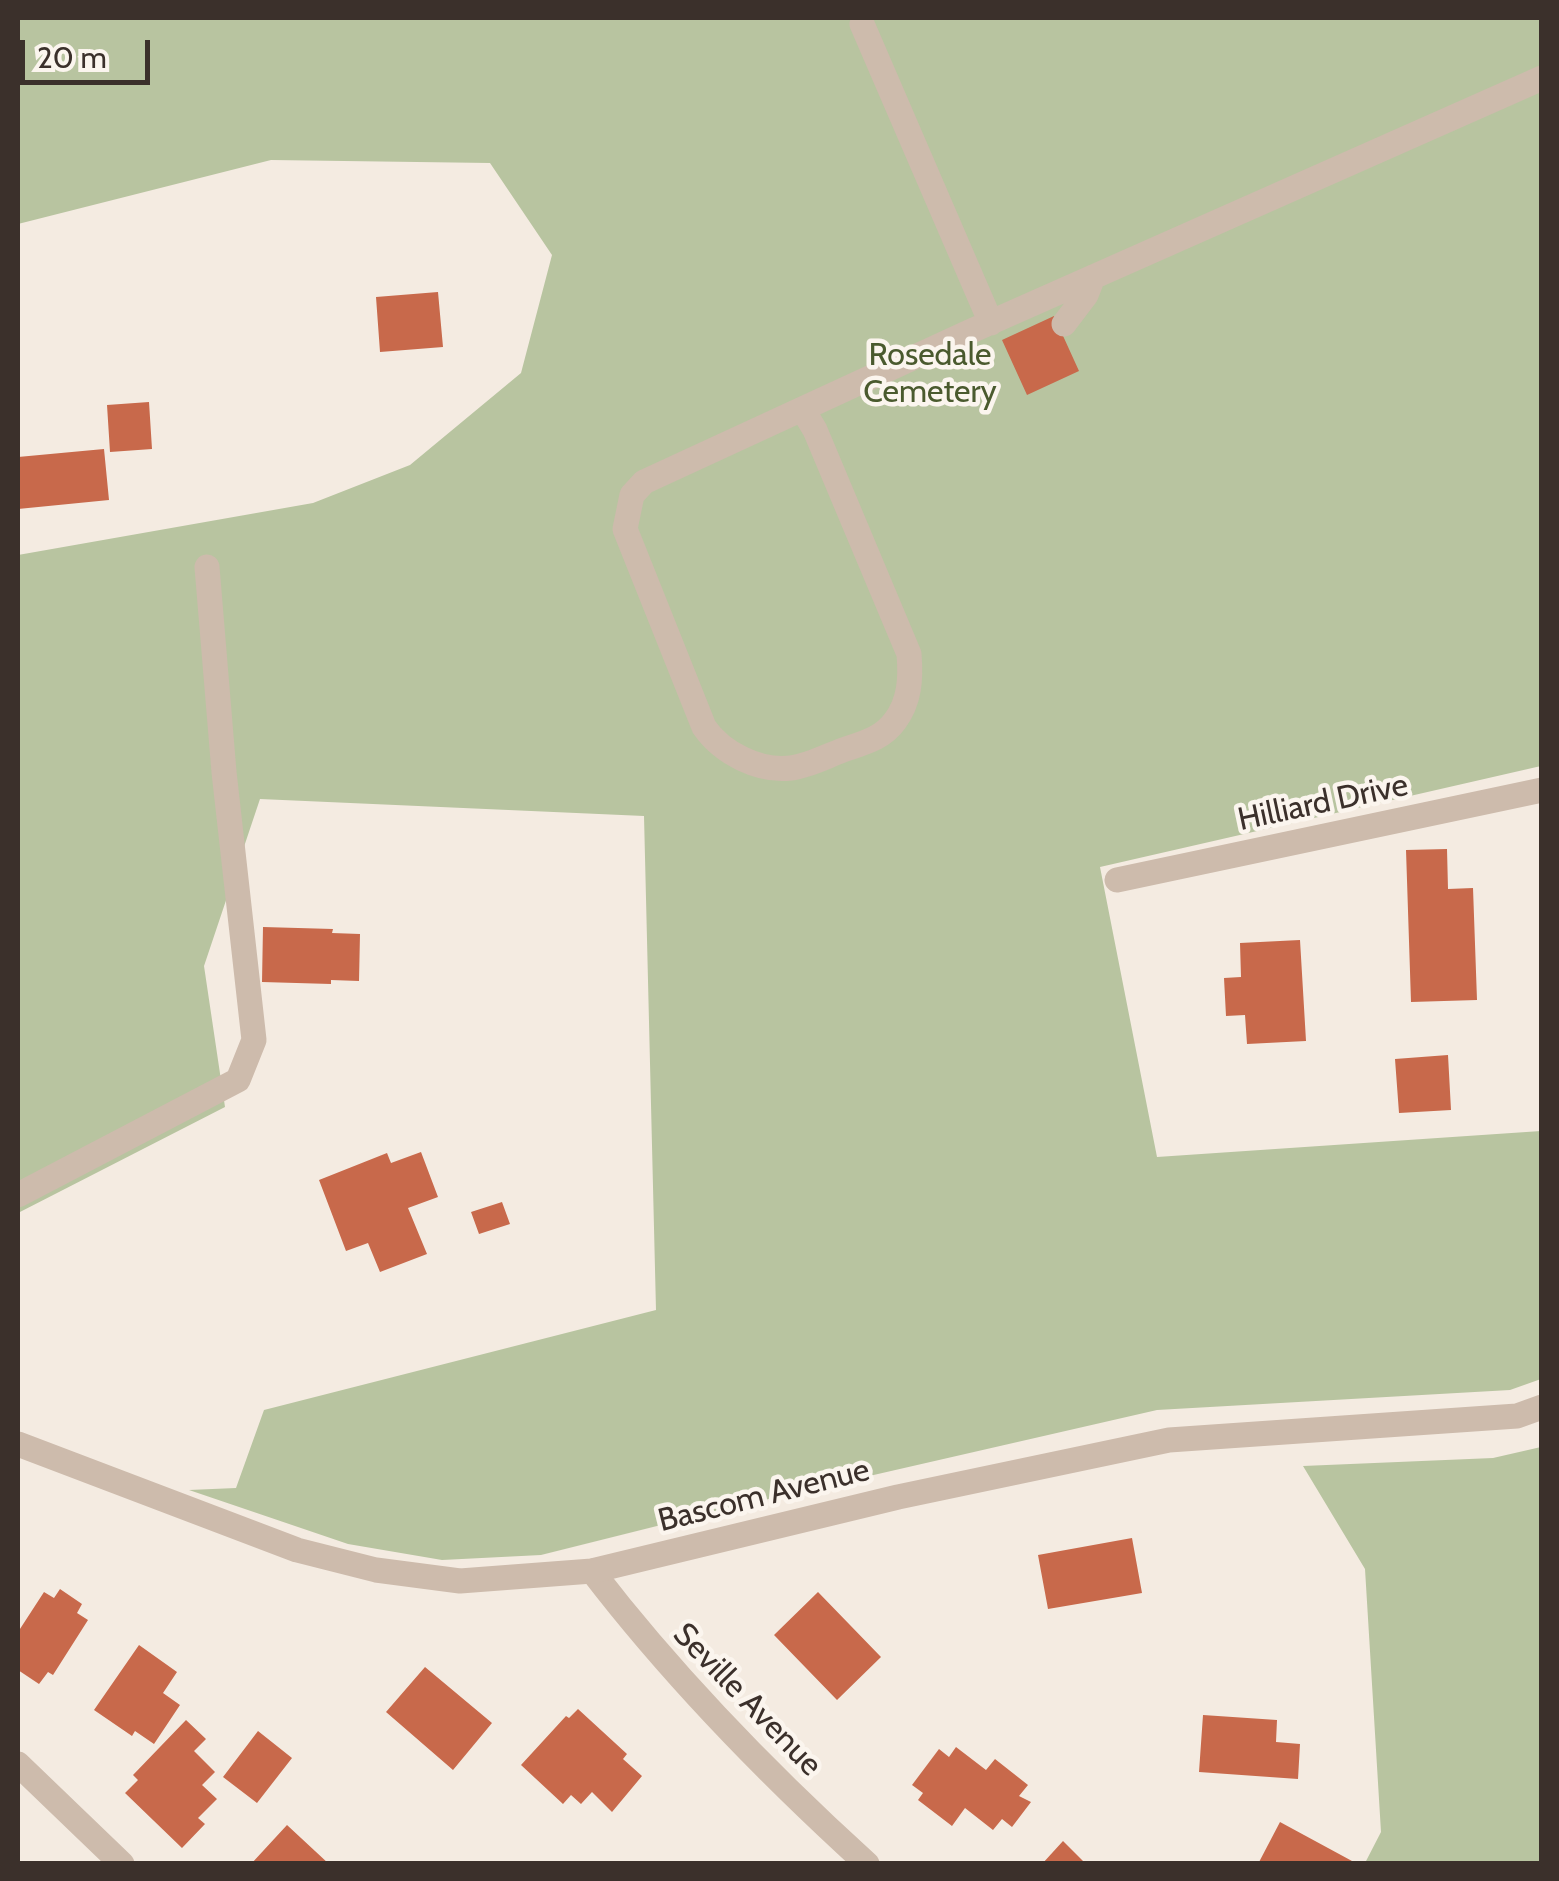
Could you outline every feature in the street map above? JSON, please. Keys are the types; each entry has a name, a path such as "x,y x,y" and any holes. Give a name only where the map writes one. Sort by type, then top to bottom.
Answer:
{"street":[{"path":"862,24 992,323"},
{"path":"803,410 815,430 909,654 911,678 907,700 882,737 792,768 739,758 714,742 704,728 625,529 632,496 644,482 1093,277 1542,78"},
{"path":"1064,324 1086,296 1093,277"},
{"path":"18,1195 238,1080 254,1040 224,772 207,568"},
{"name":"Hilliard Drive","path":"1118,880 1542,790"},
{"name":"Bascom Avenue","path":"18,1444 297,1550 376,1570 460,1581 592,1571 898,1496 1169,1440 1518,1416 1542,1407"},
{"name":"Seville Avenue","path":"592,1571 649,1646 778,1784 866,1864"},
{"path":"18,1764 122,1864"}],"green space":[{"name":"Rosedale Cemetery","path":"18,18 1541,18 1541,766 1100,867 1157,1157 1541,1131 1541,1379 1510,1390 1157,1410 541,1555 442,1560 348,1544 189,1490 236,1488 264,1410 656,1310 644,816 260,799 204,966 225,1107 18,1213 18,555 313,503 410,465 521,373 552,255 490,163 271,160 18,224"},
{"path":"1541,1447 1541,1863 1365,1863 1381,1832 1365,1569 1303,1466 1493,1458"}],"building":[{"path":"438,292 443,347 380,352 376,297"},
{"path":"1054,316 1079,371 1027,395 1002,340"},
{"path":"149,402 152,449 110,452 107,405"},
{"path":"104,449 109,500 18,509 18,457"},
{"path":"1447,849 1448,889 1473,888 1477,1000 1411,1002 1406,850"},
{"path":"263,927 333,929 332,933 360,934 359,981 262,982"},
{"path":"1300,940 1306,1041 1247,1044 1245,1015 1226,1016 1224,978 1241,977 1240,943"},
{"path":"1448,1055 1451,1110 1399,1113 1395,1059"},
{"path":"421,1152 438,1197 408,1208 427,1254 380,1272 368,1243 346,1251 319,1180 387,1153 391,1163"},
{"path":"502,1202 510,1224 479,1234 471,1212"},
{"path":"1132,1538 1142,1593 1048,1609 1038,1555"},
{"path":"60,1589 82,1604 77,1613 88,1620 53,1675 48,1672 39,1684 18,1670 18,1632 44,1592 54,1598"},
{"path":"818,1592 881,1657 837,1700 774,1635"},
{"path":"139,1645 177,1672 163,1693 180,1705 154,1744 135,1731 132,1736 94,1710"},
{"path":"425,1667 492,1723 453,1770 386,1712"},
{"path":"578,1709 627,1754 623,1759 642,1776 612,1812 592,1792 581,1804 571,1795 563,1804 521,1765 566,1716 569,1718"},
{"path":"1203,1715 1277,1720 1276,1742 1300,1744 1298,1779 1199,1772"},
{"path":"186,1720 206,1739 194,1751 215,1772 202,1785 217,1799 198,1818 205,1824 182,1848 125,1793 138,1780 133,1775"},
{"path":"258,1731 292,1758 257,1803 223,1777"},
{"path":"956,1747 986,1770 995,1759 1028,1785 1019,1796 1031,1802 1012,1827 1002,1819 993,1830 965,1808 952,1826 918,1800 923,1793 912,1785 939,1749 949,1757"},
{"path":"1280,1822 1352,1861 1351,1864 1258,1864"},
{"path":"287,1825 329,1864 251,1864"},
{"path":"1063,1841 1086,1864 1042,1864"}]}
